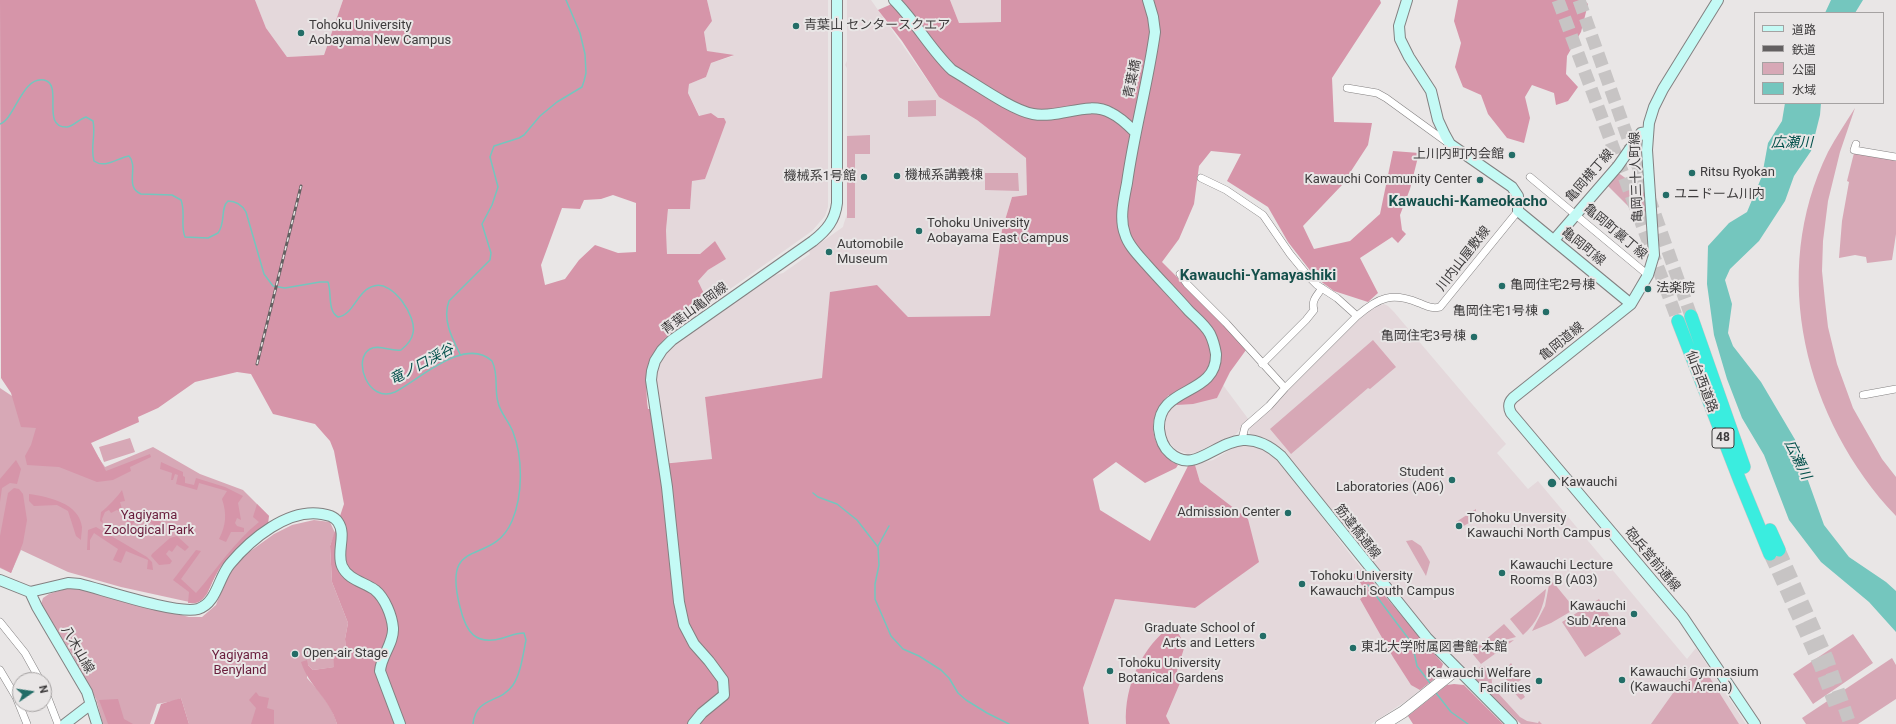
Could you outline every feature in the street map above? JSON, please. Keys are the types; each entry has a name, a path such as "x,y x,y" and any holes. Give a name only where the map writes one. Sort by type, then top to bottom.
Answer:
{"highway":[{"name":"仙台西道路","path":"1678,321 1731,459 1774,552 1690,316"}],"street":[{"name":"青葉山亀岡線","path":"693,724 702,713 724,695 725,688 723,680 710,661 694,644 684,625 679,602 667,487 653,393 652,371 662,350 672,340 818,237 831,224 836,213 837,203 838,0"},
{"path":"894,0 905,11 944,62 952,70 1019,110 1032,114 1048,116 1084,109 1102,109 1111,113 1135,132"},
{"name":"青葉橋","path":"1148,0 1154,25 1153,46 1135,132 1123,211 1125,235 1132,248 1143,261 1208,332 1216,354 1214,366 1204,382 1174,398 1163,410 1159,422 1160,438 1171,454 1185,460 1199,458 1232,442 1242,439"},
{"path":"1407,0 1399,26 1400,39 1431,91 1439,124 1450,144"},
{"name":"亀岡三十人町線","path":"1630,304 1648,275 1654,254 1647,132 1654,107 1663,89 1718,0"},
{"path":"1347,88 1377,93 1386,98 1515,190 1519,202 1518,210"},
{"name":"亀岡横丁線","path":"1554,240 1618,166 1641,133 1647,132"},
{"path":"1856,144 1854,150 1896,157"},
{"name":"亀岡町裏丁線","path":"1530,177 1648,275"},
{"path":"1201,178 1226,190 1233,196 1263,214 1290,254 1308,276 1337,298 1357,316 1269,406 1245,427 1242,439"},
{"name":"亀岡町線","path":"1518,210 1630,304"},
{"name":"川内山屋敷線","path":"1357,316 1377,302 1388,297 1400,297 1433,308 1440,307 1518,210"},
{"path":"1180,274 1187,284 1226,323 1285,388"},
{"path":"1262,364 1314,310 1312,304 1322,288"},
{"name":"亀岡道線","path":"1510,401 1630,304"},
{"path":"1863,395 1896,389"},
{"name":"砲兵営前通線","path":"1510,401 1508,404 1511,414 1683,617 1755,724"},
{"name":"筋違橋通線","path":"1242,439 1252,439 1263,442 1281,456 1426,638 1512,724"},
{"path":"0,580 30,592 68,583 80,584 173,608 194,610 208,604 223,572 239,553 266,531 295,516 308,513 329,515 340,525 340,559 345,572 380,594 387,608 391,621 392,634 381,662 380,671 400,724"},
{"name":"八木山線","path":"30,592 37,607 86,692 97,724"},
{"path":"0,622 25,653 36,672"},
{"path":"1379,724 1402,710 1455,668"},
{"path":"1388,724 1404,714 1453,675 1455,668"},
{"path":"0,670 16,697 27,724"},
{"path":"65,724 91,704"},
{"path":"52,709 58,724"}],"shaded area":[{"path":"0,0 255,0 266,28 287,57 324,55 343,0 707,0 712,21 704,32 707,51 734,55 711,63 706,77 689,84 688,93 699,116 711,113 718,118 724,118 726,122 705,179 692,181 690,209 668,209 666,230 667,254 700,254 715,241 726,259 708,270 698,281 709,304 668,336 652,357 648,371 648,409 651,409 661,464 712,459 705,397 822,378 830,292 877,285 908,317 990,316 1002,230 1012,197 1027,195 1026,158 977,120 939,97 902,41 878,10 901,0 950,0 959,23 1001,22 1001,0 1380,0 1381,3 1332,78 1334,122 1372,123 1368,145 1342,185 1303,226 1314,249 1350,241 1380,214 1393,151 1419,153 1410,189 1400,215 1402,230 1406,234 1398,243 1392,237 1360,258 1378,293 1368,302 1334,291 1316,278 1288,242 1268,207 1227,181 1241,154 1211,151 1199,166 1194,204 1179,239 1162,262 1217,317 1246,350 1230,372 1217,398 1193,404 1177,405 1169,395 1161,403 1156,413 1154,422 1156,442 1168,459 1178,465 1176,468 1145,483 1116,462 1093,479 1100,510 1150,541 1188,466 1195,465 1200,482 1248,519 1259,562 1195,608 1115,599 1083,688 1089,724 337,724 329,706 309,678 301,662 307,660 308,665 313,670 334,667 333,649 346,651 345,639 348,623 332,582 330,546 344,504 334,451 330,441 315,424 273,414 251,374 237,372 195,382 158,408 138,417 139,422 91,443 106,471 150,454 151,457 130,467 131,471 113,480 97,482 59,467 27,465 25,456 31,445 36,428 21,427 11,393 1,378","holes":["613,195 636,203 636,252 618,253 595,245 579,260 565,279 545,285 541,265 562,208 580,209 584,200 601,199"]},
{"name":"Tohoku University Aobayama New Campus","path":"255,0 343,0 324,55 287,57 266,28"},
{"path":"707,0 828,0 828,207 825,216 812,231 709,304 698,281 708,270 725,259 715,241 700,254 667,254 666,230 668,209 690,209 692,181 718,118 711,113 700,117 688,93 689,84 706,77 711,63 733,56 707,51 704,32 712,21"},
{"name":"Tohoku University Aobayama East Campus","path":"847,0 871,0 939,97 977,120 1026,158 1027,195 1012,197 1002,230 990,317 908,317 877,285 822,378 705,397 712,459 668,463 657,382 658,369 665,353 678,342 775,275 783,273 810,254 809,251 843,227 847,214 847,68 845,65 847,61"},
{"path":"950,0 1001,0 1001,22 959,23"},
{"path":"1458,0 1584,0 1588,4 1581,32 1567,56 1566,74 1578,87 1568,101 1556,105 1554,93 1532,85 1525,97 1530,118 1524,143 1507,138 1488,114 1481,95 1463,87 1455,67 1461,43 1454,21"},
{"name":"Tohoku Unversity Kawauchi North Campus","path":"1384,304 1394,312 1506,444 1497,453 1528,489 1538,481 1687,659 1696,648 1746,724 1521,724 1429,632 1284,450 1265,438 1250,434 1249,427 1359,318 1372,308"},
{"path":"1223,385 1249,420 1235,435 1223,439 1197,452 1188,454 1175,449 1167,439 1163,428 1166,414 1170,407 1176,403 1217,398"},
{"name":"Tohoku University Kawauchi South Campus","path":"1246,444 1258,446 1278,459 1353,558 1443,664 1441,672 1409,699 1371,724 1089,724 1083,688 1115,599 1195,608 1248,519 1200,482 1195,465 1213,460 1238,445"},
{"path":"16,460 21,469 17,484 10,483 2,488 0,502 0,479"},
{"path":"161,462 183,472 185,483 194,485 196,478 225,487 243,496 238,503 241,520 237,518 235,523 237,526 244,528 244,532 231,532 226,542 219,539 225,519 225,510 222,499 227,491 199,483 197,490 176,484 178,475 175,474 173,480 171,480 172,473 160,469"},
{"path":"14,488 19,489 23,494 27,520 23,543 11,573 0,567 0,536 8,493"},
{"path":"122,490 125,501 120,502 122,509 131,515 151,519 158,517 163,526 162,529 139,517 123,534 128,516 117,510 111,513 109,510 105,512 102,519 103,523 100,521 101,512"},
{"path":"29,494 54,499 75,512 80,519 82,527 81,540 76,536 68,511 57,505 34,506 29,501"},
{"path":"257,504 269,516 268,524 227,559 216,574 209,590 200,601 197,603 188,603 189,592 173,580 196,550 201,551 181,579 196,593 234,547 259,522 253,517"},
{"path":"96,527 147,557 152,562 153,570 147,569 148,560 126,551 121,563 113,560 118,549 94,533 90,540 90,550 87,550 88,530"},
{"path":"177,536 189,547 185,551 177,545 172,552 169,550 166,554 172,561 170,564 159,565 151,556 152,554 170,538"},
{"path":"1362,569 1443,664 1438,676 1420,690 1411,685 1393,657 1360,599 1367,594 1357,577 1349,582 1348,578"},
{"path":"1173,624 1185,645 1177,671 1180,683 1166,716 1170,724 1126,724 1128,695 1137,668 1152,644"},
{"path":"1447,685 1464,685 1503,724 1413,724 1408,716"},
{"path":"256,692 259,696 269,698 267,708 274,710 274,724 251,724 256,708 249,700"},
{"path":"181,698 189,724 154,724 161,704"},
{"path":"118,699 124,719 133,724 108,724 99,700"}],"green space":[{"path":"936,100 936,116 908,117 908,101"},
{"path":"1855,108 1840,152 1828,201 1823,241 1822,271 1825,301 1828,327 1837,364 1853,408 1882,459 1896,477 1896,516 1864,478 1839,436 1819,391 1805,344 1799,295 1801,247 1810,199 1828,152"},
{"path":"870,135 870,154 855,154 855,218 847,218 847,136"},
{"path":"1854,153 1896,159 1896,234 1892,260 1867,263 1866,257 1855,255 1839,258 1842,221 1849,182 1847,181"},
{"path":"1617,172 1645,192 1646,212 1630,208 1606,184"},
{"path":"985,173 1018,173 1019,191 985,190"},
{"path":"1373,340 1396,367 1370,389 1368,388 1291,454 1270,429"},
{"name":"Yagiyama Zoological Park","path":"0,388 12,396 72,419 105,467 153,447 200,474 243,490 269,516 221,566 207,594 200,601 194,603 121,587 68,572 21,550 11,573 0,568"},
{"path":"130,438 135,452 104,462 99,447"},
{"path":"1476,509 1476,519 1460,528 1456,522"},
{"name":"Yagiyama Benyland","path":"314,520 330,522 335,533 330,546 332,582 348,623 345,639 346,652 335,667 313,670 308,665 307,678 329,705 337,724 189,724 181,698 174,701 157,704 150,724 103,724 96,699 73,656 41,604 43,598 49,594 68,588 88,591 189,617 202,617 216,605 227,576 245,555 274,534 292,525"},
{"path":"1412,540 1421,546 1430,562 1426,576 1406,541"},
{"path":"1553,582 1575,609 1551,623 1532,631 1545,606 1549,585"},
{"path":"1546,589 1544,602 1536,620 1523,635 1510,619"},
{"path":"1599,599 1621,634 1585,657 1562,622"},
{"path":"1504,624 1516,637 1501,641 1484,641"},
{"path":"1853,634 1873,663 1813,704 1793,674"},
{"path":"1514,640 1481,664 1471,652 1482,643 1500,643"},
{"path":"1892,658 1896,665 1896,699 1858,724 1806,724 1802,718"},
{"path":"1511,663 1521,680 1516,683 1525,697 1521,700 1507,682 1507,668"},
{"path":"1481,666 1491,668 1492,684 1498,693 1520,717 1527,721 1538,723 1539,721 1542,724 1521,724 1471,675"},
{"path":"1705,670 1739,724 1651,724 1678,686"}],"water":[{"path":"1831,0 1863,0 1856,12 1825,12"},
{"name":"広瀬川","path":"1785,104 1821,104 1820,115 1811,151 1794,176 1785,201 1759,241 1730,269 1725,280 1732,304 1728,333 1733,346 1761,382 1800,448 1805,472 1824,525 1849,557 1886,582 1896,591 1896,632 1869,602 1821,562 1789,520 1764,455 1742,418 1727,379 1714,335 1707,284 1708,246 1729,223 1747,212 1762,176 1768,143 1782,121"}],"waterway":[{"path":"460,354 447,321 447,308 449,301 490,260 491,253 482,224 492,205 498,187 490,157 494,146 524,135 540,116 557,102 582,87 584,81 586,73 585,54 580,33 566,0"},
{"name":"竜ノ口渓谷","path":"0,124 5,121 30,84 36,81 44,80 50,83 53,97 53,114 55,121 59,125 67,127 86,117 93,121 94,161 102,164 129,156 133,166 132,182 136,191 141,194 172,195 181,200 185,237 208,238 218,233 222,225 223,212 226,204 228,201 234,202 241,205 246,212 264,274 273,286 285,288 328,282 332,310 338,317 348,312 363,292 368,288 381,286 389,289 396,294 407,310 411,318 413,333 407,345 401,350 377,347 370,349 365,354 363,370 370,386 377,392 385,394 395,392 443,362 456,356 469,353 481,355 492,361 495,371 499,406 513,432 519,453 520,488 516,511 512,521 503,535 493,544 471,554 463,560 457,569 456,584 462,616 465,624 473,635 485,640 493,640 524,633 526,640 520,669 513,685 502,695 484,704 475,715 473,724"},
{"path":"813,493 818,497 837,504 857,520 878,547 879,565 875,584 875,599 891,636 903,649 919,656 941,670 949,678 958,693 966,700 1009,724"},
{"path":"878,546 889,526"},
{"path":"1368,585 1408,638 1413,647 1417,666 1430,683"},
{"path":"1436,693 1451,712 1468,724"}],"tunnel":[{"path":"1558,0 1678,321"},
{"path":"1579,0 1691,316"},
{"path":"1779,550 1827,658 1850,724"},
{"path":"1770,554 1819,663 1835,705"}],"railway":[{"path":"257,364 301,186"}],"place":[{"name":"青葉山 センタースクエア","path":"796,26"},
{"name":"Tohoku University Aobayama New Campus","path":"301,33"},
{"name":"上川内町内会館","path":"1512,155"},
{"name":"Ritsu Ryokan","path":"1692,173"},
{"name":"機械系講義棟","path":"897,176"},
{"name":"機械系1号館","path":"864,177"},
{"name":"Kawauchi Community Center","path":"1480,180"},
{"name":"ユニドーム川内","path":"1666,195"},
{"name":"Tohoku University Aobayama East Campus","path":"919,231"},
{"name":"Automobile Museum","path":"829,252"},
{"name":"亀岡住宅2号棟","path":"1502,286"},
{"name":"法楽院","path":"1648,289"},
{"name":"亀岡住宅1号棟","path":"1546,312"},
{"name":"亀岡住宅3号棟","path":"1474,337"},
{"name":"Student Laboratories (A06)","path":"1452,480"},
{"name":"Kawauchi","path":"1552,483"},
{"name":"Admission Center","path":"1288,513"},
{"name":"Tohoku Unversity Kawauchi North Campus","path":"1459,526"},
{"name":"Kawauchi Lecture Rooms B (A03)","path":"1502,573"},
{"name":"Tohoku University Kawauchi South Campus","path":"1302,584"},
{"name":"Kawauchi Sub Arena","path":"1634,614"},
{"name":"Graduate School of Arts and Letters","path":"1263,636"},
{"name":"東北大学附属図書館 本館","path":"1353,648"},
{"name":"Open-air Stage","path":"295,654"},
{"name":"Tohoku University Botanical Gardens","path":"1110,671"},
{"name":"Kawauchi Gymnasium (Kawauchi Arena)","path":"1622,680"},
{"name":"Kawauchi Welfare Facilities","path":"1539,681"}],"district":[{"name":"Kawauchi-Kameokacho","path":"1468,202"},
{"name":"Kawauchi-Yamayashiki","path":"1258,276"}]}
